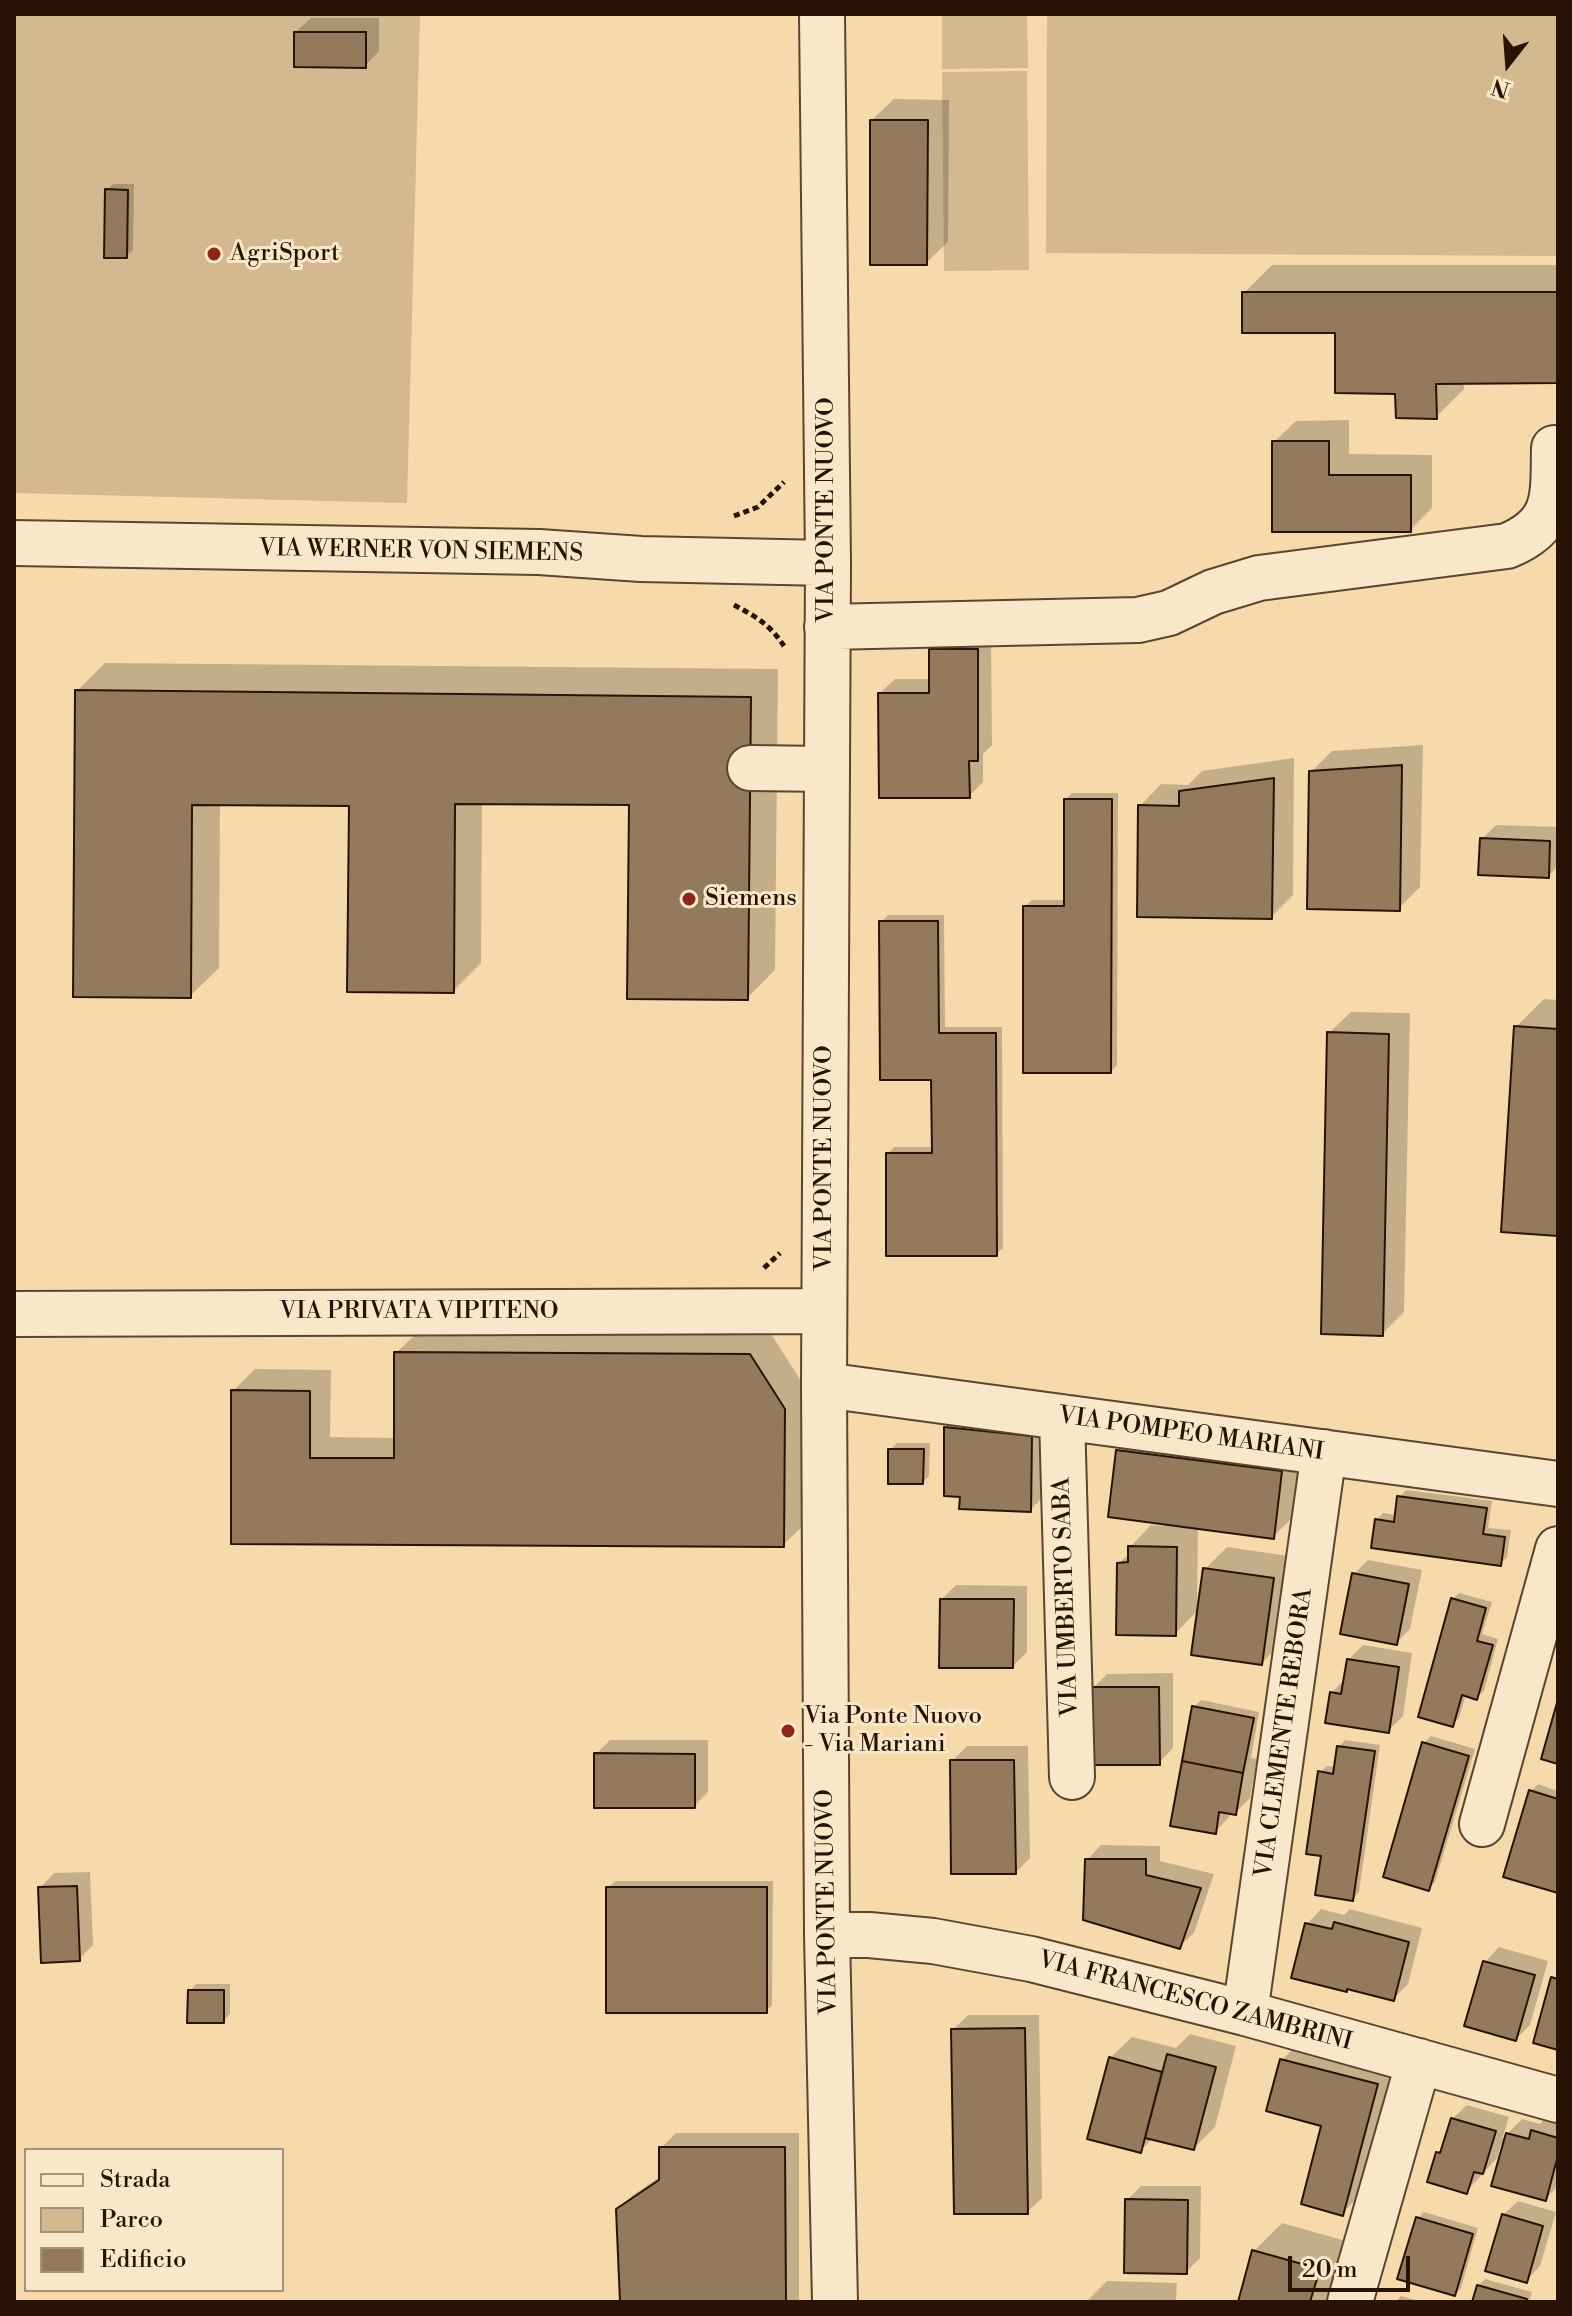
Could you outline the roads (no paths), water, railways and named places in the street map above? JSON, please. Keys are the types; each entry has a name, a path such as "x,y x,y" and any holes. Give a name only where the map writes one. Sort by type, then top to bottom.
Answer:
{"street":[{"name":"VIA PONTE NUOVO","path":"822,14 828,563 824,1311 827,1935 835,2302"},
{"path":"827,627 1138,620 1169,613 1213,592 1259,578 1507,546 1523,540 1545,520 1553,494 1554,448"},
{"name":"VIA WERNER VON SIEMENS","path":"14,543 523,552 641,559 828,563"},
{"path":"750,768 827,769"},
{"name":"VIA PRIVATA VIPITENO","path":"14,1314 824,1311"},
{"name":"VIA POMPEO MARIANI","path":"824,1385 1558,1484"},
{"name":"VIA UMBERTO SABA","path":"1062,1417 1072,1777"},
{"name":"VIA CLEMENTE REBORA","path":"1245,2013 1324,1452"},
{"path":"1482,1824 1558,1549"},
{"name":"VIA FRANCESCO ZAMBRINI","path":"827,1935 909,1938 1069,1968 1245,2013 1558,2100"},
{"path":"1350,2302 1419,2061"}],"place":[{"name":"AgriSport","path":"214,254"},
{"name":"Siemens","path":"689,899"},
{"name":"Via Ponte Nuovo - Via Mariani","path":"788,1731"}]}
